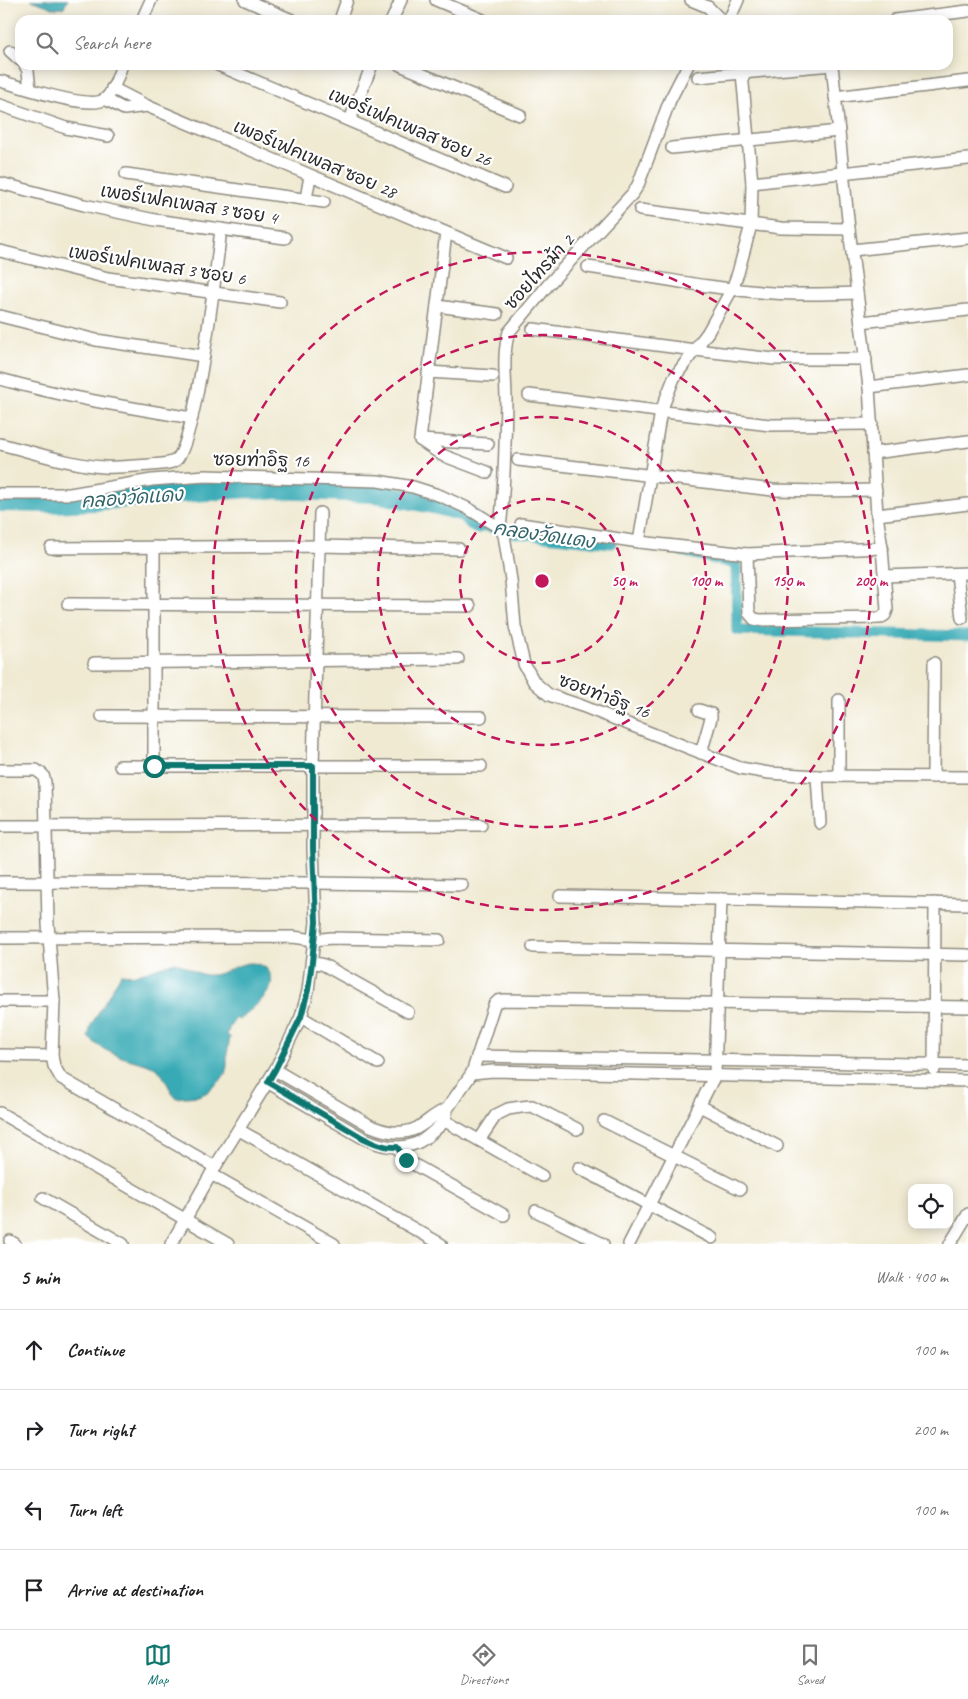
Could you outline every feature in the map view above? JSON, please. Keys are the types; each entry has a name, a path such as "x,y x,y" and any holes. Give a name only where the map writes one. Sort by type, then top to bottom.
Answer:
{"street":[{"path":"144,15 152,0"},
{"path":"245,0 280,15"},
{"path":"342,15 347,0"},
{"path":"394,15 401,0"},
{"path":"436,0 471,15"},
{"path":"691,0 708,7 716,15"},
{"path":"731,15 738,0"},
{"path":"936,15 968,11"},
{"path":"10,51 15,56"},
{"path":"28,70 30,89"},
{"path":"0,81 85,103 94,103 105,99 120,70"},
{"name":"เพอร์เฟคเพลส ซอย 26","path":"230,70 505,187"},
{"path":"350,120 370,70"},
{"path":"412,70 520,115"},
{"name":"ซอยไทรม้า 2","path":"500,528 503,506 505,356 509,332 548,286 633,193 638,185 670,100 685,70"},
{"path":"698,77 776,70"},
{"path":"747,554 749,613 754,619 880,618 885,615 887,610 882,548 877,515 869,387 849,229 832,70"},
{"path":"639,542 660,411 674,378 685,360 695,350 719,315 732,289 752,225 752,183 742,73"},
{"path":"835,97 968,81"},
{"name":"เพอร์เฟคเพลส ซอย 28","path":"112,88 147,106 506,258"},
{"path":"105,99 124,109 147,106"},
{"path":"0,105 66,128 108,136"},
{"path":"672,148 839,131"},
{"path":"752,183 968,159"},
{"path":"126,174 324,202"},
{"path":"306,199 310,176"},
{"name":"เพอร์เฟคเพลส 3 ซอย 4","path":"0,183 132,216 285,238"},
{"path":"640,210 781,228 849,229"},
{"path":"0,444 89,466 156,464 176,460 185,445 192,418 204,356 221,229"},
{"path":"420,440 446,233"},
{"path":"852,250 968,238"},
{"name":"เพอร์เฟคเพลส 3 ซอย 6","path":"0,251 108,278 280,302"},
{"path":"588,267 732,289 796,294 857,293"},
{"path":"437,306 497,314"},
{"path":"861,322 968,310"},
{"path":"0,316 96,340 204,356"},
{"path":"533,329 695,350 796,360 866,359"},
{"path":"428,372 493,376"},
{"path":"869,387 968,375"},
{"path":"0,379 50,393 103,404 192,418"},
{"path":"529,395 770,425 872,424"},
{"path":"420,440 488,444"},
{"path":"420,440 442,455 487,472"},
{"path":"873,453 968,441"},
{"path":"518,460 773,490 876,490"},
{"name":"ซอยท่าอิฐ 16","path":"0,494 70,494 152,480 205,476 378,481 413,487 441,496 467,508 500,528 504,535 511,580 515,626 524,664 534,682 548,695 740,768 769,773 817,776 968,777"},
{"path":"877,515 968,504"},
{"path":"171,1244 213,1170 275,1070 301,1017 308,990 316,922 313,766 320,513"},
{"path":"521,524 639,542 747,554 882,548"},
{"path":"51,548 319,546 459,550"},
{"path":"154,548 154,766"},
{"path":"884,576 963,573 962,618"},
{"path":"68,604 470,606"},
{"path":"94,663 458,659"},
{"path":"932,776 934,663"},
{"path":"839,700 839,776"},
{"path":"699,710 711,714 701,753"},
{"path":"102,716 481,717"},
{"path":"120,766 481,766"},
{"path":"0,770 36,770 43,775 45,782 49,938 54,1001 52,1056 54,1066 61,1078 334,1244"},
{"path":"817,776 820,823"},
{"path":"0,826 481,825"},
{"path":"0,882 462,885"},
{"path":"560,896 968,904"},
{"path":"630,1244 716,1075 721,899"},
{"path":"934,903 934,1079"},
{"path":"0,938 293,936 314,940 331,938 439,940"},
{"path":"533,947 968,955"},
{"path":"312,962 324,965 408,1012"},
{"path":"0,1001 54,1001"},
{"path":"268,1082 376,1144 391,1147 407,1146 422,1141 443,1115 472,1073 494,1005 498,1001 719,1002 968,1007"},
{"path":"301,1017 378,1063"},
{"path":"0,1055 52,1056"},
{"path":"477,1056 968,1065"},
{"path":"564,1058 565,1072"},
{"path":"275,1070 382,1131 393,1133 405,1132 443,1115"},
{"path":"472,1073 493,1071 565,1072 968,1081"},
{"path":"480,1140 496,1115 508,1109 521,1106 532,1106 577,1128"},
{"path":"700,1106 777,1146"},
{"path":"0,1113 228,1244"},
{"path":"443,1115 480,1140 542,1176"},
{"path":"604,1122 740,1189"},
{"path":"239,1130 441,1244"},
{"path":"397,1147 406,1160 504,1215"},
{"path":"579,1168 712,1238"},
{"path":"43,1198 123,1244"},
{"path":"536,1211 603,1244"},
{"path":"950,1244 968,1214"}],"water":[{"path":"31,0 68,0 64,7 56,9"},
{"path":"175,962 198,973 207,975 217,974 244,964 255,963 266,968 271,975 269,990 264,997 239,1020 236,1018 230,1026 227,1035 230,1037 227,1066 225,1074 220,1081 206,1093 198,1096 176,1098 157,1069 110,1052 98,1046 88,1037 91,1025 121,974 135,975"}],"waterway":[{"name":"คลองวัดแดง","path":"0,502 50,503 94,501 248,488 375,493 464,512 477,524"},
{"name":"คลองวัดแดง","path":"477,524 508,532 611,543"},
{"name":"คลองวัดแดง","path":"681,551 736,564 737,630 968,636"}],"route":[{"path":"154,766 313,766 313,849 316,922 312,962 308,990 301,1017 268,1082 363,1138 376,1144 397,1147 406,1160"}]}
